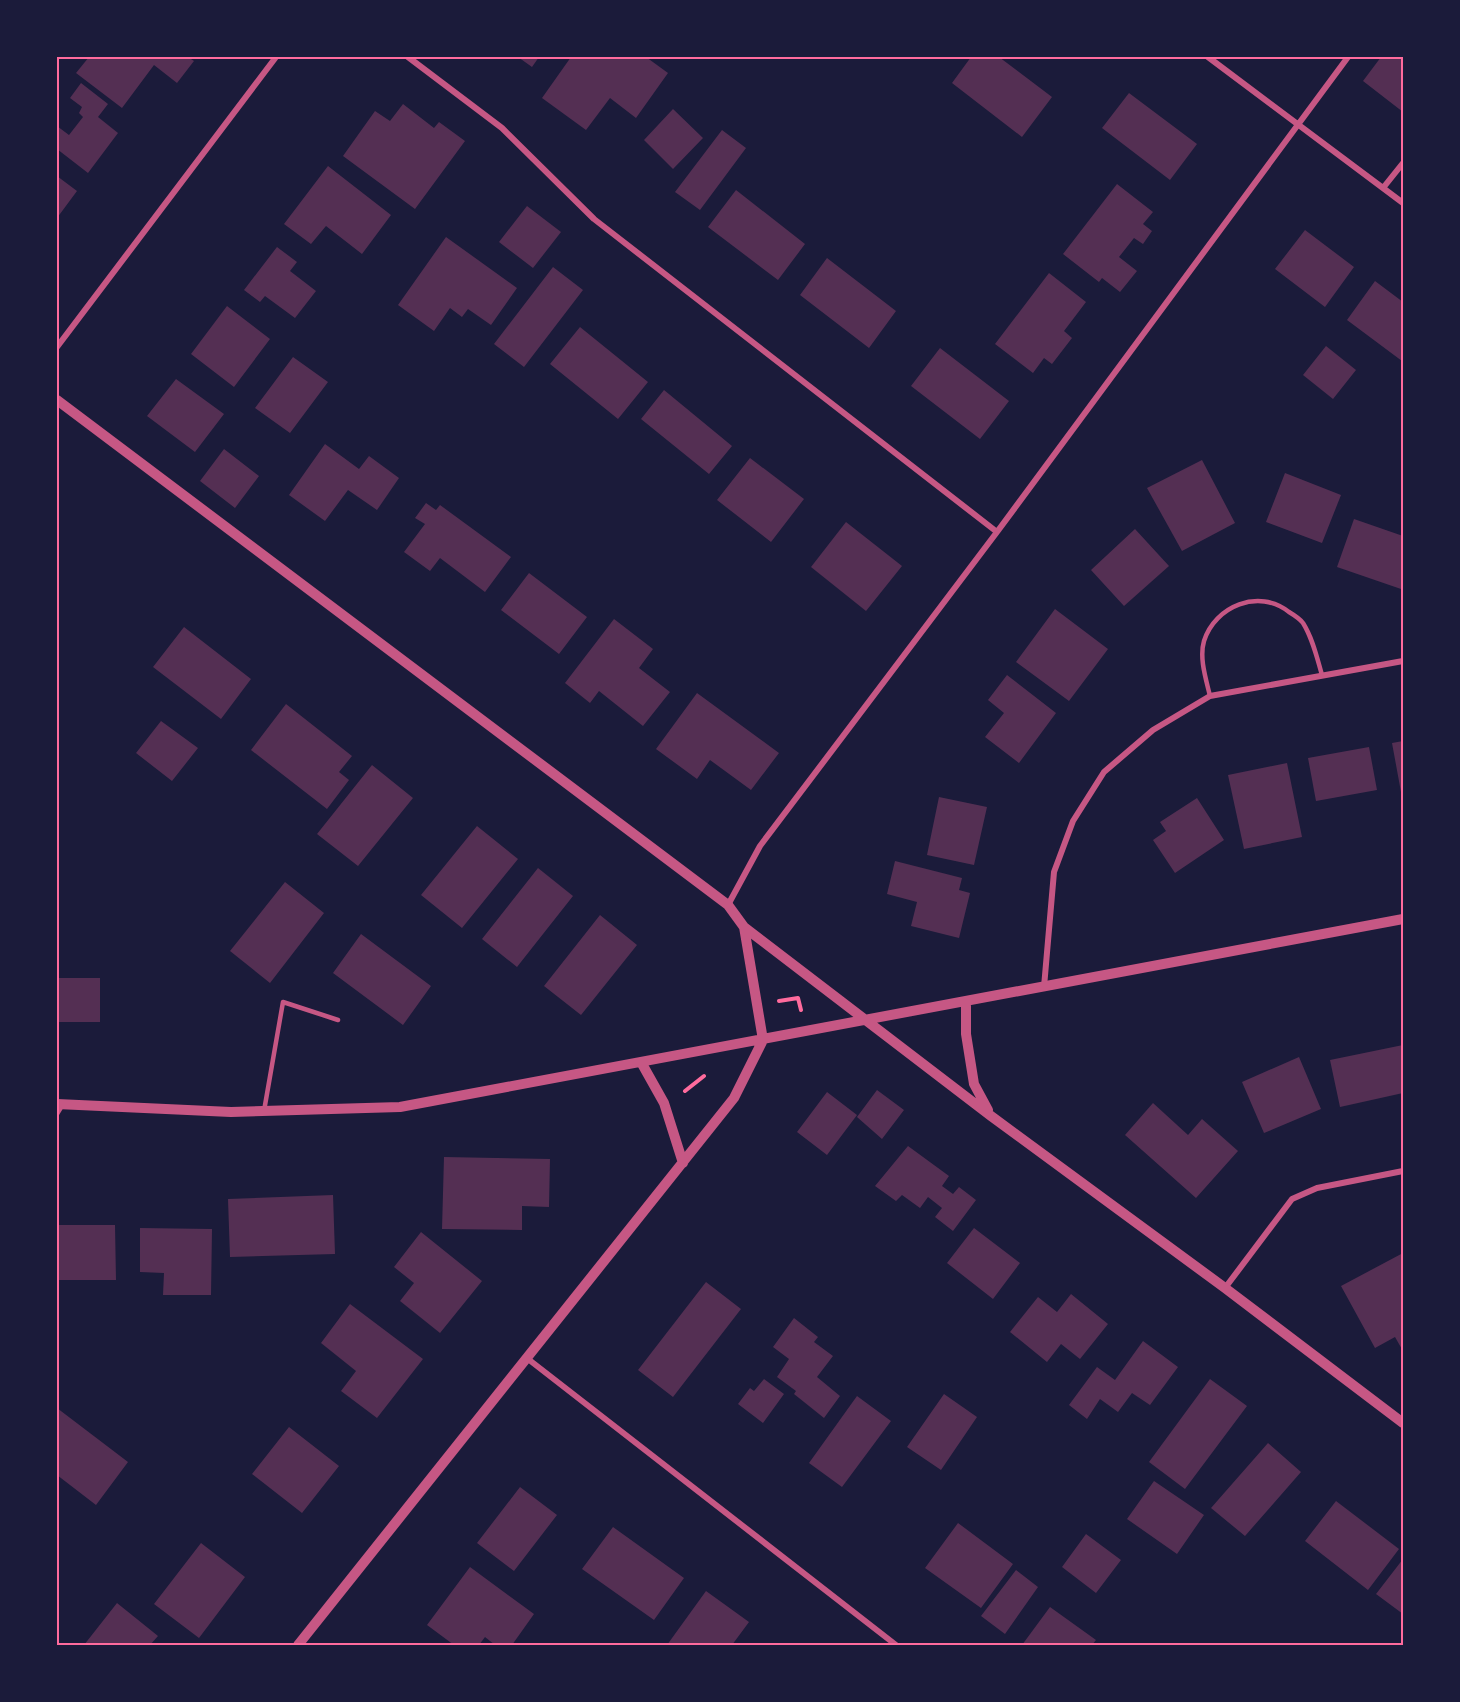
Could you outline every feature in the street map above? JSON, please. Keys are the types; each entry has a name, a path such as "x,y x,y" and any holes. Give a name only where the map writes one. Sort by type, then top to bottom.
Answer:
{"street":[{"path":"57,347 276,57"},
{"path":"408,57 502,128 594,219 997,532"},
{"path":"1208,57 1403,203"},
{"path":"728,904 760,846 997,532 1348,57"},
{"path":"1383,188 1403,163"},
{"path":"57,400 728,904 744,927 991,1116 1225,1288 1403,1423"},
{"path":"1044,987 1054,872 1073,821 1104,772 1153,730 1210,696 1403,661"},
{"path":"59,1107 231,1112 400,1107 1403,919"},
{"path":"298,1645 735,1098 763,1040 744,927"},
{"path":"966,1001 966,1034 974,1084 991,1116"},
{"path":"641,1062 664,1102 683,1163"},
{"path":"1225,1288 1292,1199 1317,1188 1403,1171"},
{"path":"528,1359 896,1645"}],"lane":[{"path":"1210,696 1203,665 1203,642 1214,621 1231,607 1250,601 1267,601 1285,609 1302,622 1312,642 1322,675"},
{"path":"264,1111 283,1002 338,1020"}],"path":[{"path":"779,1001 798,998 802,1014"},
{"path":"700,1070 707,1083"},
{"path":"685,1091 704,1076"}],"building":[{"path":"89,57 188,57 194,61 177,83 154,65 122,108 76,73"},
{"path":"518,57 539,57 532,67"},
{"path":"571,57 646,57 668,73 636,118 610,98 586,130 542,98"},
{"path":"971,57 999,57 1052,97 1022,137 952,83"},
{"path":"1381,57 1403,57 1403,112 1363,81"},
{"path":"81,83 108,104 98,117 118,133 88,173 57,149 57,126 69,135 83,117 79,113 82,107 70,98"},
{"path":"1129,93 1197,144 1170,180 1102,128"},
{"path":"403,104 434,128 439,122 465,141 415,209 343,156 375,111 390,121"},
{"path":"673,109 703,138 673,169 644,140"},
{"path":"722,130 746,148 700,210 675,192"},
{"path":"328,166 391,215 362,254 326,226 311,244 284,224"},
{"path":"57,176 77,191 57,218"},
{"path":"1117,184 1153,212 1143,224 1152,231 1143,244 1134,238 1119,257 1137,271 1120,292 1102,278 1099,282 1063,254"},
{"path":"736,190 805,244 778,280 708,227"},
{"path":"527,206 561,232 533,268 499,242"},
{"path":"1305,230 1354,267 1325,307 1275,269"},
{"path":"446,237 517,288 491,325 468,309 462,317 450,308 434,331 398,305"},
{"path":"277,247 297,262 290,271 316,291 295,318 265,296 260,302 244,290"},
{"path":"827,258 896,311 869,348 800,295"},
{"path":"553,267 583,290 524,367 494,344"},
{"path":"1049,273 1086,302 1064,331 1072,338 1052,364 1044,358 1033,373 995,344"},
{"path":"1375,281 1403,302 1402,361 1347,320"},
{"path":"227,306 270,339 234,387 191,354"},
{"path":"580,327 648,382 618,419 550,364"},
{"path":"1326,346 1356,370 1333,399 1303,375"},
{"path":"940,348 1009,401 980,439 911,386"},
{"path":"293,357 328,382 290,433 255,408"},
{"path":"176,379 224,414 195,452 147,416"},
{"path":"664,390 732,446 709,474 641,419"},
{"path":"325,444 359,469 369,456 399,478 377,510 348,490 325,521 289,495"},
{"path":"224,449 259,476 235,508 200,481"},
{"path":"750,458 804,499 771,542 717,500"},
{"path":"1202,460 1235,523 1182,551 1147,488"},
{"path":"1285,473 1341,495 1322,543 1266,522"},
{"path":"426,503 436,510 440,505 511,557 485,592 440,558 430,571 404,552 425,524 415,518"},
{"path":"1354,519 1403,536 1403,584 1401,589 1337,567"},
{"path":"846,522 902,566 866,611 811,567"},
{"path":"1135,529 1169,566 1124,606 1091,570"},
{"path":"529,573 587,617 559,654 501,610"},
{"path":"1055,609 1108,649 1069,701 1016,662"},
{"path":"614,619 653,649 639,668 670,692 643,726 599,691 590,703 565,683"},
{"path":"184,627 251,679 221,719 153,667"},
{"path":"1007,675 1056,713 1019,763 985,737 1004,713 988,700"},
{"path":"697,693 779,753 751,790 710,760 697,779 656,749"},
{"path":"286,704 352,756 339,772 349,780 327,809 251,750"},
{"path":"161,721 198,748 172,781 136,753"},
{"path":"1403,741 1403,792 1401,792 1392,743"},
{"path":"1369,747 1377,790 1316,801 1308,758"},
{"path":"1287,763 1302,837 1244,849 1228,775"},
{"path":"372,765 413,798 358,866 317,834"},
{"path":"939,797 987,807 974,865 927,855"},
{"path":"1197,798 1224,840 1175,873 1153,840 1166,831 1160,822"},
{"path":"477,826 518,859 462,928 421,895"},
{"path":"895,861 962,878 959,890 970,893 959,938 911,926 917,902 887,894"},
{"path":"538,868 573,896 517,967 482,939"},
{"path":"285,882 324,913 270,983 230,951"},
{"path":"600,915 637,945 581,1015 544,986"},
{"path":"361,934 431,986 403,1025 333,973"},
{"path":"57,978 100,978 100,1022 57,1022"},
{"path":"1403,1045 1403,1093 1340,1107 1330,1060"},
{"path":"1299,1057 1321,1109 1264,1133 1242,1082"},
{"path":"877,1090 904,1110 882,1139 857,1117"},
{"path":"827,1092 857,1115 827,1155 797,1132"},
{"path":"1153,1103 1188,1135 1202,1119 1238,1151 1196,1198 1125,1135"},
{"path":"908,1146 949,1176 942,1186 953,1194 959,1187 976,1200 953,1231 935,1217 942,1208 928,1197 920,1208 902,1195 896,1201 875,1186"},
{"path":"444,1157 550,1159 549,1207 522,1206 522,1230 442,1229"},
{"path":"333,1195 335,1254 230,1257 228,1199"},
{"path":"57,1225 115,1225 116,1280 57,1280"},
{"path":"140,1228 212,1229 211,1295 163,1295 164,1273 140,1272"},
{"path":"974,1228 1020,1263 993,1299 947,1263"},
{"path":"421,1232 482,1281 440,1333 400,1301 414,1283 394,1267"},
{"path":"1403,1253 1403,1351 1395,1337 1375,1348 1341,1286"},
{"path":"706,1282 741,1309 673,1397 638,1370"},
{"path":"1071,1294 1108,1324 1080,1359 1061,1344 1047,1362 1010,1332 1038,1297 1057,1312"},
{"path":"350,1304 423,1359 377,1418 341,1391 356,1371 321,1343"},
{"path":"794,1318 818,1337 814,1342 833,1356 817,1377 840,1396 824,1418 794,1394 796,1391 777,1377 789,1359 773,1347"},
{"path":"1143,1341 1178,1367 1150,1405 1132,1393 1118,1412 1100,1399 1087,1419 1069,1405 1097,1367 1115,1380"},
{"path":"764,1379 784,1394 763,1423 738,1404 750,1388 754,1391"},
{"path":"1210,1379 1247,1406 1185,1489 1149,1462"},
{"path":"944,1394 977,1417 941,1470 907,1447"},
{"path":"857,1396 891,1421 842,1487 809,1463"},
{"path":"57,1408 128,1462 96,1505 57,1475"},
{"path":"289,1427 339,1466 302,1513 252,1474"},
{"path":"1268,1443 1301,1472 1245,1536 1211,1508"},
{"path":"1154,1481 1204,1515 1177,1554 1127,1519"},
{"path":"520,1487 557,1515 514,1571 477,1543"},
{"path":"1336,1501 1399,1549 1368,1590 1305,1541"},
{"path":"958,1523 1013,1564 981,1608 925,1568"},
{"path":"613,1527 684,1578 654,1620 582,1569"},
{"path":"1086,1534 1121,1560 1096,1593 1062,1567"},
{"path":"201,1543 245,1577 199,1638 154,1604"},
{"path":"1403,1559 1403,1614 1376,1594"},
{"path":"470,1567 534,1614 512,1645 495,1645 485,1637 479,1645 454,1645 427,1625"},
{"path":"1016,1570 1038,1587 1005,1634 981,1616"},
{"path":"706,1591 749,1622 732,1645 667,1645"},
{"path":"117,1603 158,1636 150,1645 84,1645"},
{"path":"1050,1607 1096,1640 1092,1645 1022,1645"}]}
